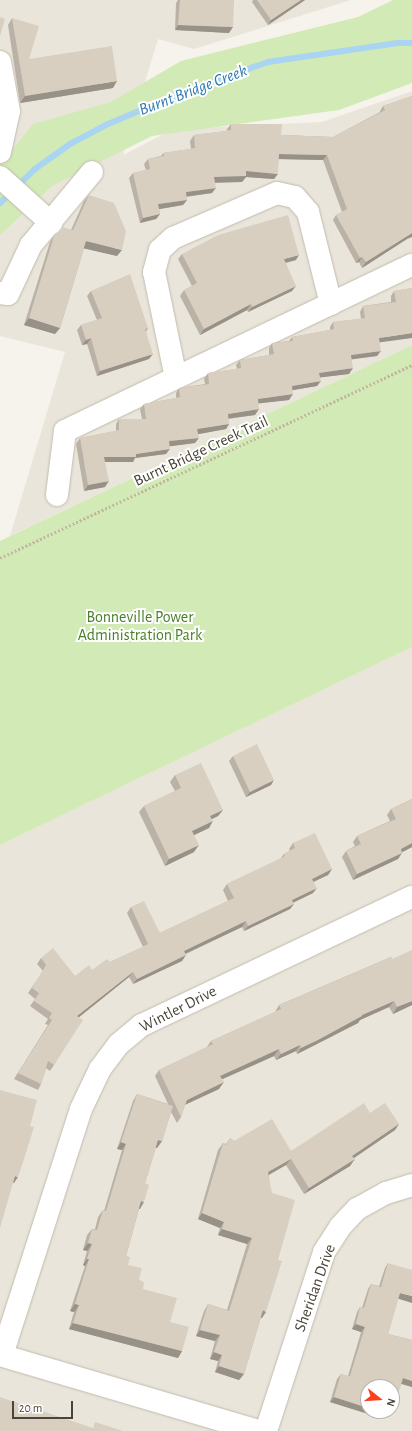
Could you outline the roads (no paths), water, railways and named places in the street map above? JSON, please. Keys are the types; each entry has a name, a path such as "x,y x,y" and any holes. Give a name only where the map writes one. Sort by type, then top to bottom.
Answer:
{"street":[{"path":"0,62 9,111 0,152"},
{"path":"0,293 8,294 31,245 92,172"},
{"path":"3,179 50,223"},
{"path":"176,378 154,272 160,250 173,238 277,193 295,197 308,212 330,304"},
{"path":"57,495 65,431 412,265"},
{"name":"Wintler Drive","path":"1,1355 81,1109 100,1069 119,1044 142,1025 412,897"},
{"name":"Sheridan Drive","path":"266,1431 324,1252 340,1227 357,1208 386,1193 412,1185"},
{"path":"1,1355 260,1431"}],"waterway":[{"name":"Burnt Bridge Creek","path":"0,203 35,169 70,144 108,124 186,91 268,62 398,43 412,43"}],"park label":[{"name":"Bonneville Power Administration Park","path":"140,626"}]}
